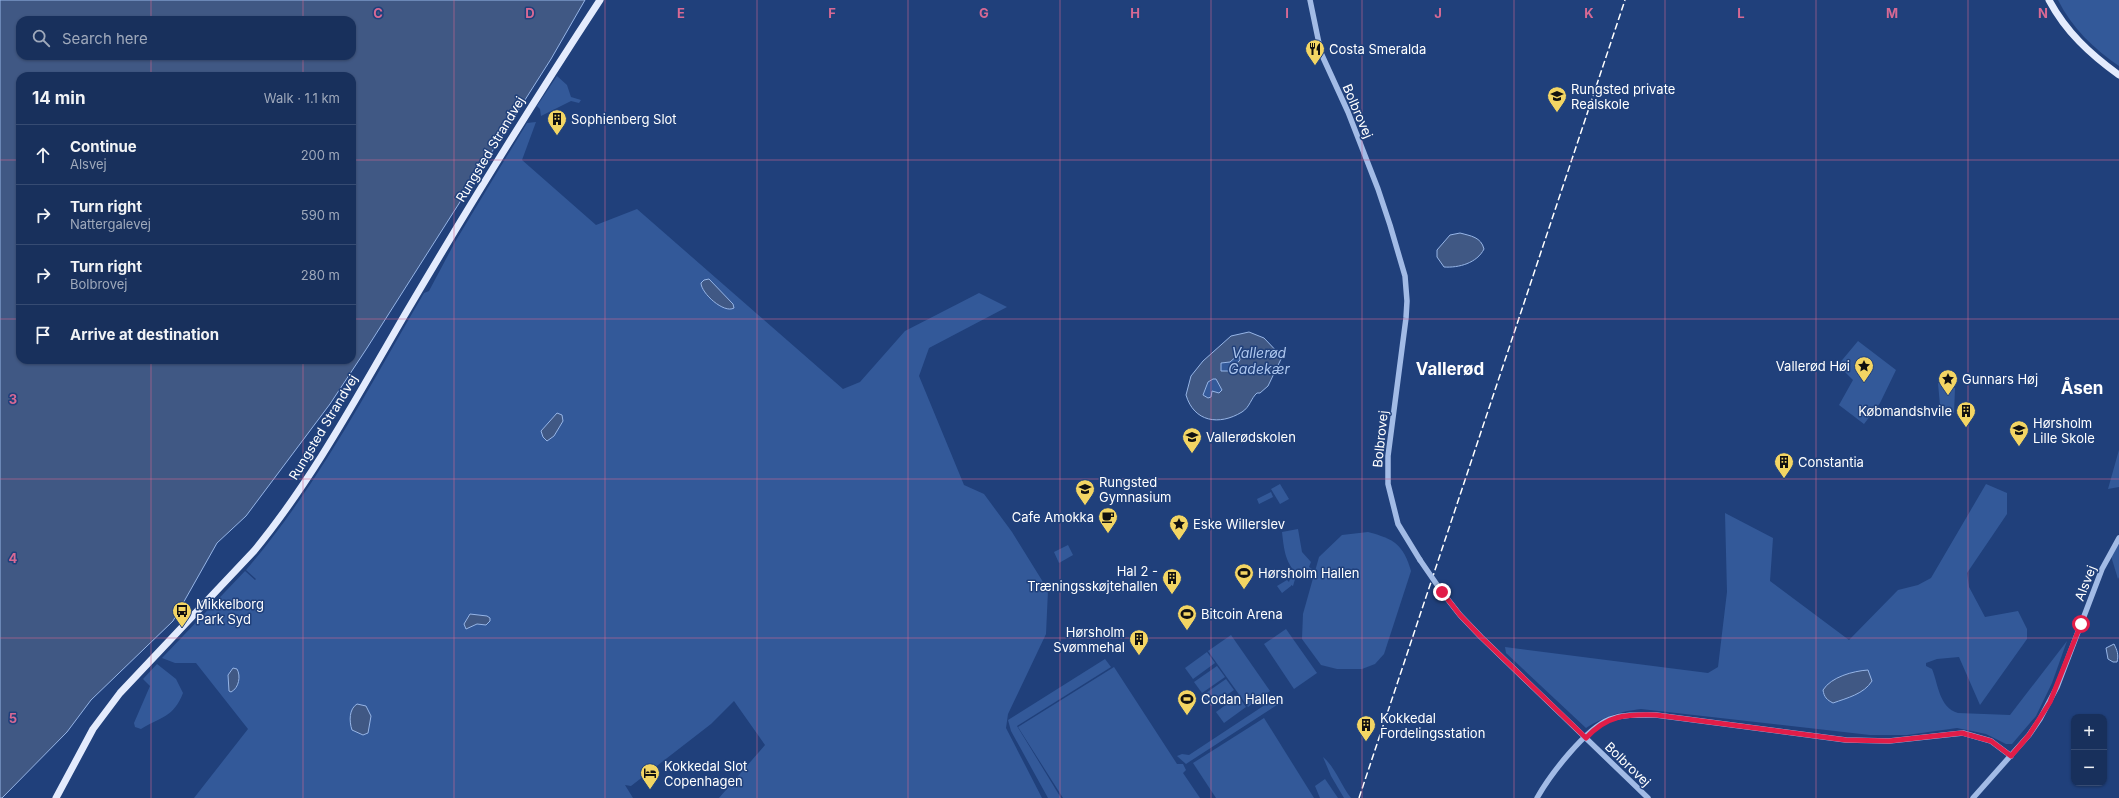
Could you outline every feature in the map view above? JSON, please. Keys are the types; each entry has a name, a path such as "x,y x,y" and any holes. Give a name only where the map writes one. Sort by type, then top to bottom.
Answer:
{"main road":[{"name":"Rungsted Strandvej","path":"56,798 93,729 120,693 254,551 273,528 314,468 519,124 600,0"},
{"path":"2049,0 2074,38 2084,48 2119,75"}],"street":[{"name":"Bolbrovej","path":"1310,0 1321,53 1348,112 1378,188 1405,276 1407,301 1406,318 1387,470 1394,514 1420,560 1460,615 1648,798"},
{"name":"Alsvej","path":"1973,798 2029,735 2050,702 2102,569 2119,538"},
{"path":"1537,798 1554,771 1596,727 1610,719 1634,715 1656,715 1846,740 1889,741 1962,733 1991,741 2011,756"}],"shaded area":[{"path":"2058,0 2119,0 2119,66 2084,37 2070,20"},
{"path":"557,76 567,85 571,97 581,100 579,103 571,101 541,116 540,109 537,106"},
{"path":"536,122 522,160 596,225 637,209 843,389 860,382 905,331 979,293 1007,307 929,348 919,376 964,485 984,494 1012,532 1048,590 1046,634 1008,714 1006,728 1042,798 719,798 765,745 734,701 711,724 631,786 625,785 633,798 194,798 248,729 196,663 175,663 162,658 245,571 255,580 256,579 246,570 272,538 319,470 362,400 424,293 429,291 455,242 527,123"},
{"path":"1858,341 1896,370 1880,403 1864,424 1839,405 1853,380 1838,365"},
{"path":"1239,354 1240,360 1230,371 1221,371 1221,363 1233,359"},
{"path":"1216,379 1222,390 1219,393 1212,391 1211,397 1208,398 1203,395 1208,382"},
{"path":"1938,383 1955,388 1954,413 1940,405"},
{"path":"2119,450 2119,487 2108,489"},
{"path":"1280,484 1289,499 1280,504 1271,489"},
{"path":"1986,484 2007,493 2007,514 1967,573 1969,587 1985,617 2018,611 2027,629 2027,639 1980,705 1959,657 1937,659 1926,663 1926,666 1932,669 1943,701 1952,710 1958,713 2010,715 2067,641 2052,683 2036,716 2012,744 2006,744 1986,734 1957,728 1907,735 1870,735 1641,709 1612,715 1586,728 1506,653 1505,647 1708,673 1718,667 1727,592 1725,513 1773,538 1770,581 1849,640 1898,590 1918,585 1931,578"},
{"path":"1271,492 1273,497 1259,504 1257,499"},
{"path":"1298,529 1302,552 1311,562 1309,567 1312,569 1308,575 1305,574 1300,576 1295,572 1286,556 1282,532"},
{"path":"1368,532 1385,537 1396,544 1405,554 1411,571 1384,654 1375,664 1362,669 1337,669 1321,665 1302,639 1303,614 1319,557 1342,535"},
{"path":"2119,543 2119,577 2118,579 2111,556"},
{"path":"1068,545 1073,555 1059,563 1054,552"},
{"path":"1291,576 1296,576 1293,586 1291,585 1282,593 1277,586 1287,580 1289,582"},
{"path":"1286,629 1317,673 1294,689 1264,644"},
{"path":"1231,635 1270,691 1248,707 1208,651"},
{"path":"1207,652 1215,663 1193,679 1185,668"},
{"path":"1105,659 1111,667 1017,726 1061,798 1048,798 1011,731 1008,720"},
{"path":"157,664 176,679 183,693 171,712 141,729 135,727 134,723 150,686 143,679"},
{"path":"1217,666 1225,677 1202,693 1194,682"},
{"path":"1114,667 1177,764 1183,764 1186,770 1183,773 1200,798 1063,798 1018,727"},
{"path":"1226,679 1234,690 1211,706 1203,695"},
{"path":"1238,696 1246,707 1224,723 1216,712"},
{"path":"1277,697 1280,703 1186,764 1177,756 1182,754 1189,755"},
{"path":"1264,718 1314,798 1216,798 1193,763"},
{"path":"1323,757 1331,766 1351,798 1344,798 1331,776"},
{"path":"1325,779 1338,798 1320,798 1315,786"}],"water":[{"path":"0,0 585,0 551,59 367,348 330,404 246,516 217,543 173,621 91,700 67,732 2,798 0,798"},
{"path":"1460,233 1478,239 1483,245 1484,249 1477,258 1467,264 1456,267 1444,267 1437,257 1437,250 1450,235"},
{"path":"709,279 733,304 734,308 725,308 714,302 709,297 701,283 704,280"},
{"name":"Vallerød Gadekær","path":"1249,332 1264,338 1282,357 1268,386 1260,393 1255,395 1245,410 1225,419 1208,419 1195,411 1186,395 1191,376 1203,361 1231,336","holes":["1239,354 1240,360 1230,371 1221,371 1221,363 1230,362","1216,379 1222,390 1219,393 1212,391 1211,397 1208,398 1203,395 1208,382"]},
{"path":"557,413 562,415 563,421 554,436 547,441 543,437 541,431"},
{"path":"470,614 487,616 490,618 490,621 486,625 477,624 466,629 464,624"},
{"path":"2114,644 2118,657 2117,662 2113,662 2108,659 2106,648"},
{"path":"233,668 237,669 239,678 236,688 231,692 229,691 228,675"},
{"path":"1868,670 1872,681 1860,692 1833,703 1825,696 1823,690 1837,678 1849,673"},
{"path":"357,704 366,706 371,716 368,733 363,735 352,730 351,727 351,712"}],"railway":[{"path":"1359,798 1625,0"}],"place":[{"name":"Costa Smeralda","path":"1315,66"},
{"name":"Rungsted private Realskole","path":"1557,113"},
{"name":"Sophienberg Slot","path":"557,136"},
{"name":"Vallerød Høi","path":"1864,383"},
{"name":"Gunnars Høj","path":"1948,396"},
{"name":"Købmandshvile","path":"1966,428"},
{"name":"Hørsholm Lille Skole","path":"2019,447"},
{"name":"Vallerødskolen","path":"1192,454"},
{"name":"Constantia","path":"1784,479"},
{"name":"Rungsted Gymnasium","path":"1085,506"},
{"name":"Cafe Amokka","path":"1108,534"},
{"name":"Eske Willerslev","path":"1179,541"},
{"name":"Hørsholm Hallen","path":"1244,590"},
{"name":"Hal 2 - Træningsskøjtehallen","path":"1172,595"},
{"name":"Mikkelborg Park Syd","path":"182,628"},
{"name":"Bitcoin Arena","path":"1187,631"},
{"name":"Hørsholm Svømmehal","path":"1139,656"},
{"name":"Codan Hallen","path":"1187,716"},
{"name":"Kokkedal Fordelingsstation","path":"1366,742"},
{"name":"Kokkedal Slot Copenhagen","path":"650,790"}],"district":[{"name":"Vallerød","path":"1450,369"},
{"name":"Åsen","path":"2082,388"}],"route":[{"path":"1442,592 1460,615 1481,637 1586,738 1596,727 1610,719 1634,715 1656,715 1846,740 1889,741 1935,737 1952,733 1971,734 1982,737 1999,745 2011,756 2029,735 2050,702 2081,624"}]}
